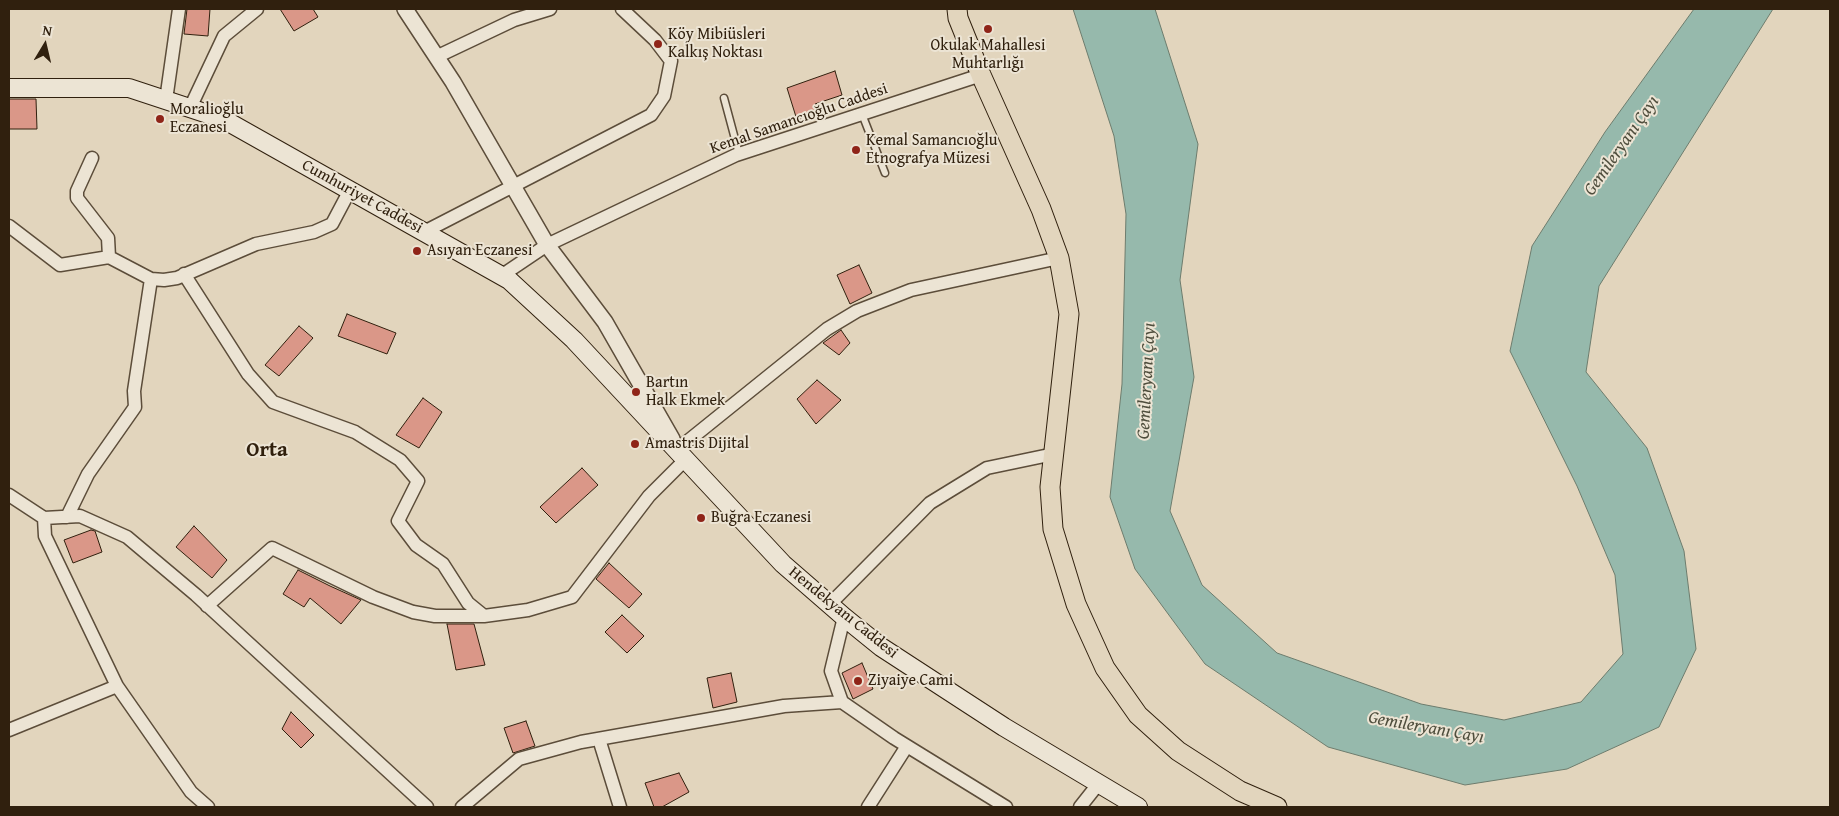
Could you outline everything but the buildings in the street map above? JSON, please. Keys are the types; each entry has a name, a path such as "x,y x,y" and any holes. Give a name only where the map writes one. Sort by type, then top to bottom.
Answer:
{"main road":[{"path":"957,9 958,18 981,75 1041,209 1060,258 1068,314 1050,487 1053,529 1076,604 1105,668 1138,715 1178,751 1240,791 1277,807"},
{"name":"Cumhuriyet Caddesi","path":"9,88 129,88 223,119 509,280 574,340 682,454"},
{"name":"Hendekyanı Caddesi","path":"682,454 783,564 881,647 1004,727 1138,807"}],"street":[{"path":"166,100 179,9"},
{"path":"190,108 224,36 257,9"},
{"path":"405,9 436,57 546,245 605,322 682,454"},
{"path":"436,57 514,20 550,9"},
{"path":"424,232 513,188 650,115 664,96 671,61 655,40 622,9"},
{"name":"Kemal Samancıoğlu Caddesi","path":"501,276 546,245 738,154 981,75"},
{"path":"92,158 77,191 77,198 108,238 109,257"},
{"path":"9,226 60,265 109,257 151,279 164,280 184,274 256,244 314,232 332,224 350,190"},
{"path":"207,606 272,548 373,597 413,612 435,616 484,616 528,610 572,598 682,454 827,329 857,311 911,290 1060,258"},
{"path":"184,274 248,374 273,402 355,432 400,460 418,481 398,522 416,545 443,564 468,604 484,616"},
{"path":"67,517 88,474 135,407 134,391 151,279"},
{"path":"830,604 930,503 986,468 1054,454"},
{"path":"9,495 44,518 80,516 126,537 207,606 427,807"},
{"path":"44,518 45,536 117,686 190,792 208,807"},
{"path":"844,617 831,670 842,702 907,746 1006,807"},
{"path":"9,730 117,686"},
{"path":"462,807 519,759 599,739 784,706 842,702"},
{"path":"599,739 620,807"},
{"path":"868,807 907,746"},
{"path":"1080,807 1099,783"}],"lane":[{"path":"724,98 738,154"},
{"path":"862,114 886,173"}],"water":[{"name":"Gemileryanı Çayı","path":"1073,9 1155,9 1198,144 1180,280 1194,377 1170,511 1202,585 1277,653 1421,704 1504,720 1581,702 1623,654 1615,575 1577,486 1510,351 1532,246 1605,132 1694,9 1773,9 1599,286 1586,372 1647,448 1684,551 1696,649 1659,727 1567,769 1465,785 1328,747 1205,664 1135,569 1110,497 1122,384 1126,214 1114,136"}],"place":[{"name":"Okulak Mahallesi Muhtarlığı","path":"988,29"},
{"name":"Köy Mibiüsleri Kalkış Noktası","path":"658,44"},
{"name":"Moralioğlu Eczanesi","path":"160,119"},
{"name":"Kemal Samancıoğlu Etnografya Müzesi","path":"856,150"},
{"name":"Asıyan Eczanesi","path":"417,251"},
{"name":"Bartın Halk Ekmek","path":"636,392"},
{"name":"Amastris Dijital","path":"635,444"},
{"name":"Buğra Eczanesi","path":"701,518"},
{"name":"Ziyaiye Cami","path":"858,681"}],"district":[{"name":"Orta","path":"267,451"}]}
